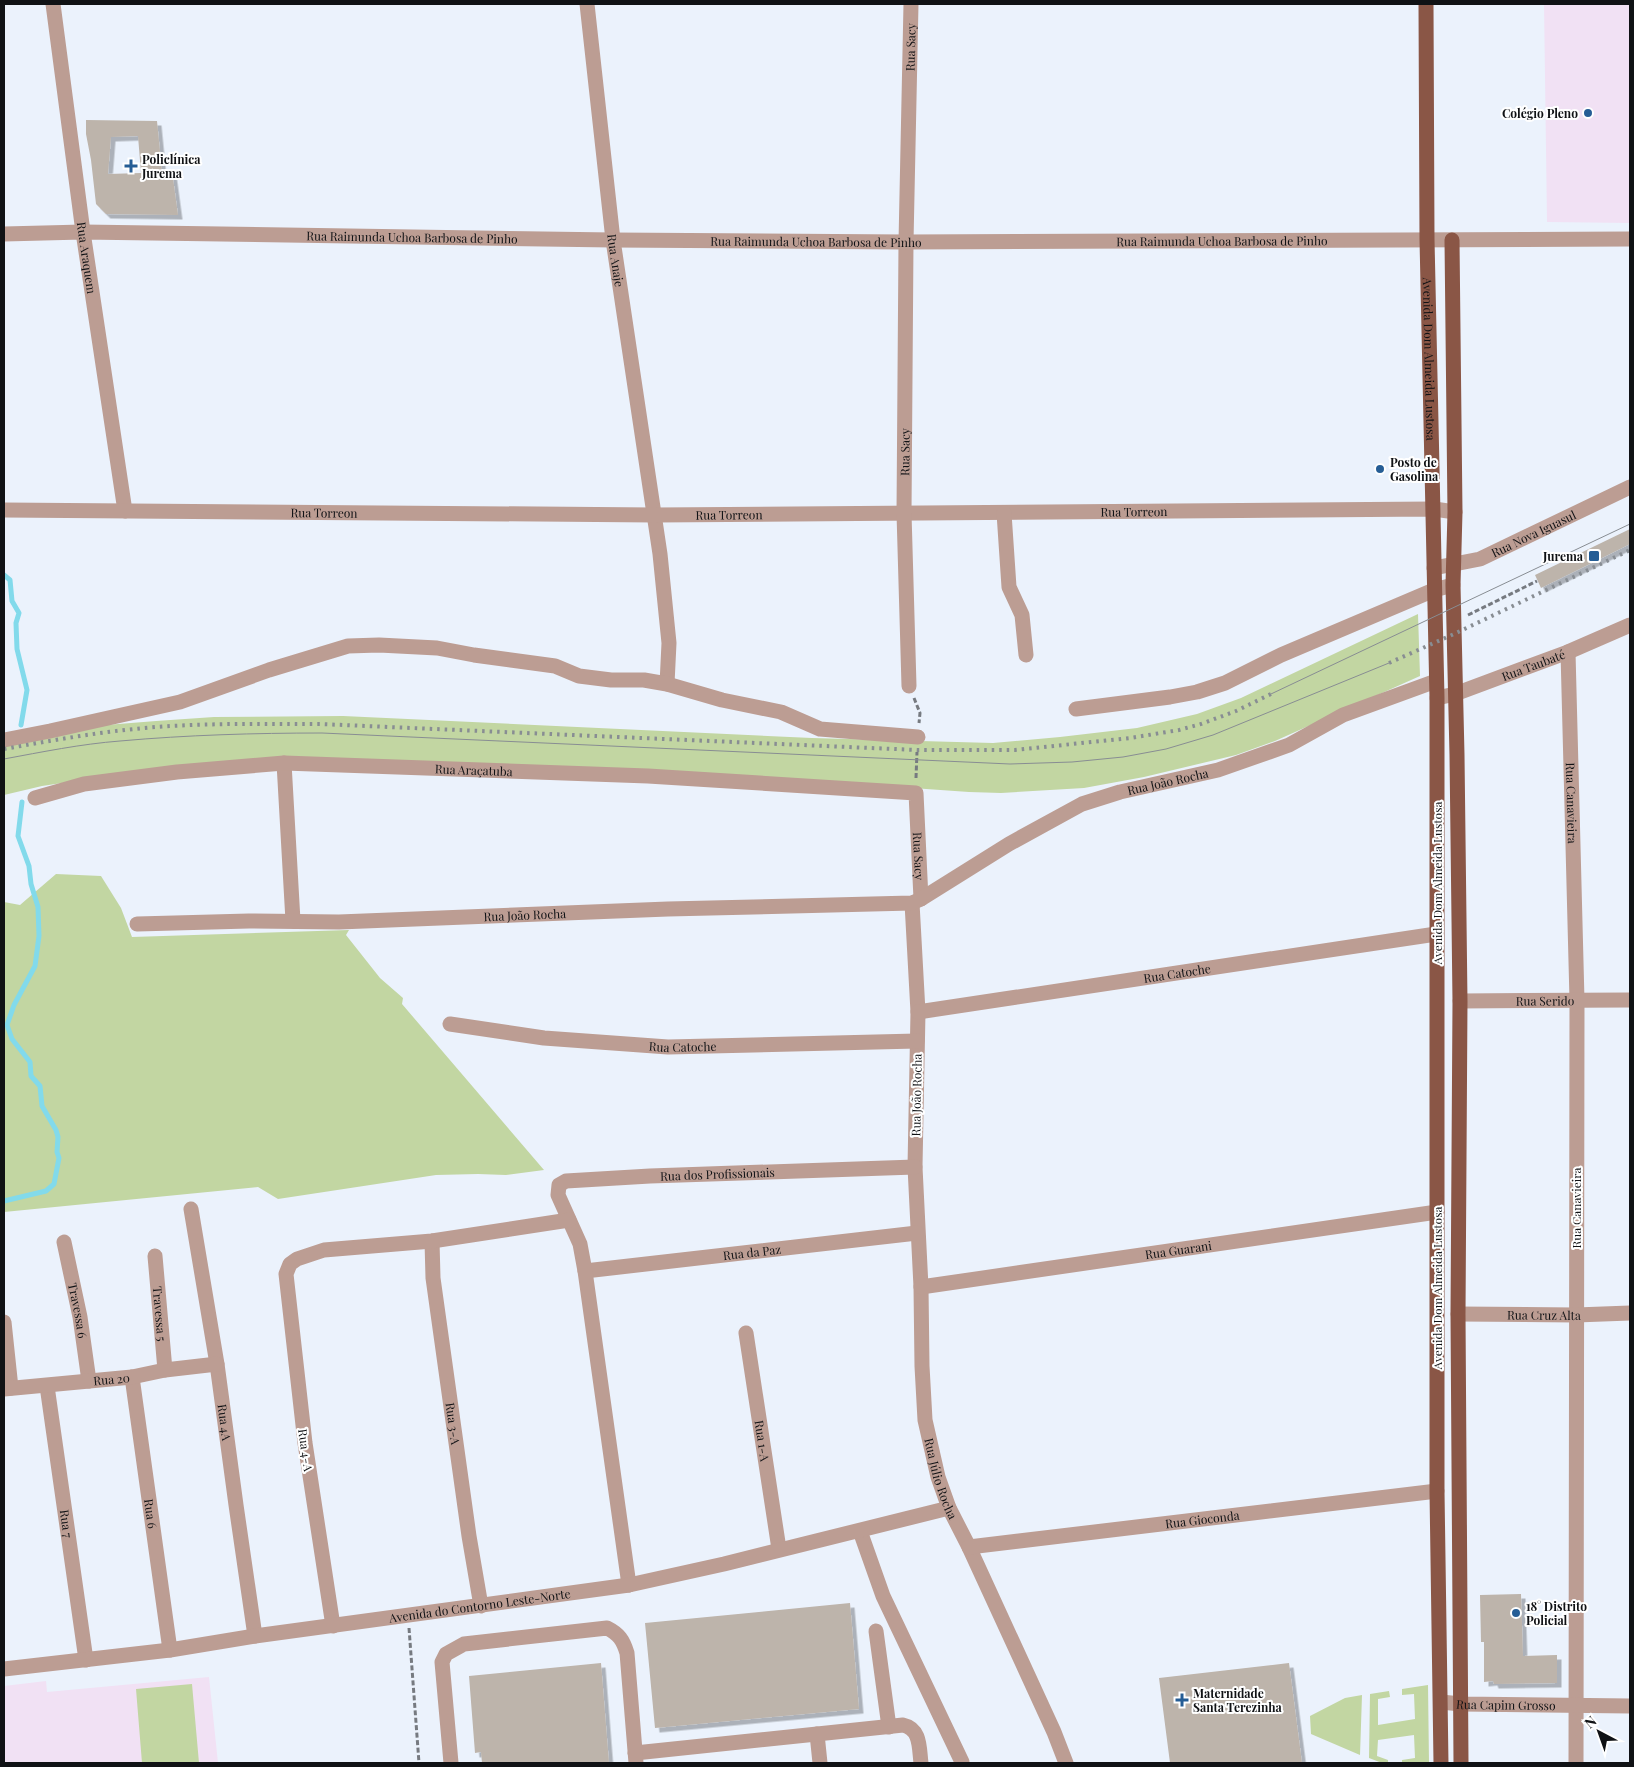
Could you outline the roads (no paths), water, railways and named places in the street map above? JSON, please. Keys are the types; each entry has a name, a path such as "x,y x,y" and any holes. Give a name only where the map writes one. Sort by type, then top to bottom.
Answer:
{"main road":[{"name":"Avenida Dom Almeida Lustosa","path":"1426,4 1427,239 1434,509 1436,681 1437,1491 1441,1763"},
{"name":"Avenida Dom Almeida Lustosa","path":"1452,240 1455,512 1453,585 1460,1001 1458,1314 1461,1763"}],"street":[{"name":"Rua Araquem","path":"54,4 83,232 125,511"},
{"name":"Rua Anaje","path":"587,4 613,240 655,515 669,643 667,684"},
{"name":"Rua Sacy","path":"909,686 904,513 906,242 911,4"},
{"name":"Rua Raimunda Uchoa Barbosa de Pinho","path":"4,234 83,232 613,240 906,242 1630,239"},
{"name":"Rua Nova Iguasul","path":"1434,568 1480,559 1630,487"},
{"name":"Rua Torreon","path":"4,510 655,515 1434,509 1455,512"},
{"path":"1004,513 1009,587 1022,615 1026,655"},
{"path":"1076,708 1170,697 1197,692 1225,683 1281,655 1434,590 1453,585"},
{"name":"Rua Taubaté","path":"1436,698 1455,694 1568,652 1630,626"},
{"path":"4,740 50,732 180,702 269,670 348,646 379,645 436,648 474,656 555,666 579,676 611,680 644,680 667,684 722,700 781,712 820,729 918,737"},
{"name":"Rua Canavieira","path":"1568,652 1578,1000 1576,1763"},
{"name":"Rua João Rocha","path":"137,924 249,921 339,922 916,901 1009,844 1082,804 1120,792 1218,770 1289,745 1343,715 1436,681"},
{"path":"284,762 293,921"},
{"name":"Rua Araçatuba","path":"35,798 84,784 177,772 284,762 648,776 916,793"},
{"name":"Rua Sacy","path":"916,793 916,901"},
{"name":"Rua João Rocha","path":"915,1167 918,1012 916,901"},
{"name":"Rua Catoche","path":"918,1012 1436,934"},
{"name":"Rua Serido","path":"1460,1001 1630,1000"},
{"name":"Rua Catoche","path":"450,1024 544,1038 668,1047 917,1040"},
{"name":"Rua dos Profissionais","path":"629,1586 585,1271 580,1244 558,1195 559,1185 566,1180 915,1167"},
{"name":"Rua Júlio Rocha","path":"915,1167 925,1420 938,1477 949,1508 1054,1732 1066,1763"},
{"name":"Rua 4A","path":"191,1209 217,1364 255,1636"},
{"name":"Rua Guarani","path":"921,1287 1437,1212"},
{"path":"432,1240 569,1220"},
{"name":"Rua da Paz","path":"585,1271 917,1233"},
{"name":"Rua 4-A","path":"333,1626 305,1443 286,1274 290,1264 297,1259 324,1250 432,1240"},
{"name":"Rua 3-A","path":"432,1240 433,1278 469,1536 481,1606"},
{"name":"Travessa 6","path":"64,1242 80,1317 89,1380"},
{"name":"Travessa 5","path":"155,1256 165,1370"},
{"name":"Rua Cruz Alta","path":"1458,1314 1576,1315 1630,1313"},
{"path":"4,1322 8,1389"},
{"name":"Rua 1-A","path":"746,1333 779,1549"},
{"name":"Rua 20","path":"8,1389 132,1377 165,1370 217,1364"},
{"name":"Rua 6","path":"132,1377 170,1650"},
{"name":"Rua 7","path":"47,1386 86,1660"},
{"name":"Rua Gioconda","path":"969,1548 1437,1491"},
{"name":"Avenida do Contorno Leste-Norte","path":"4,1667 170,1650 255,1636 629,1586 949,1508"},
{"path":"860,1531 883,1596 962,1762"},
{"path":"451,1763 442,1662 446,1654 464,1644 607,1628 618,1633 627,1653 635,1758 817,1734 903,1725 914,1729 917,1735 921,1763"},
{"path":"876,1632 888,1727"},
{"name":"Rua Capim Grosso","path":"1441,1702 1461,1704 1630,1706"},
{"path":"817,1734 820,1763"}],"waterway":[{"path":"4,575 10,580 12,601 19,613 16,623 17,649 27,690 21,725"},
{"path":"4,1201 46,1191 54,1184 59,1158 57,1152 58,1137 42,1106 40,1086 31,1076 30,1062 12,1039 7,1025 14,1005 35,966 39,936 38,907 31,884 29,866 18,836 22,802"}],"tram line":[{"path":"1271,694 1630,524"},
{"path":"4,759 91,744 145,739 272,733 322,733 1010,764 1072,762 1123,757 1166,749 1213,735 1389,663"}],"railway":[{"path":"1389,663 1630,550"},
{"path":"4,749 79,736 156,727 320,724 917,750 1015,750 1130,738 1179,730 1236,711 1271,694"}],"place":[{"name":"Colégio Pleno","path":"1588,113"},
{"name":"Policlínica Jurema","path":"131,166"},
{"name":"Posto de Gasolina","path":"1380,469"},
{"name":"Jurema","path":"1594,556"},
{"name":"18° Distrito Policial","path":"1516,1613"},
{"name":"Maternidade Santa Terezinha","path":"1182,1700"}]}
